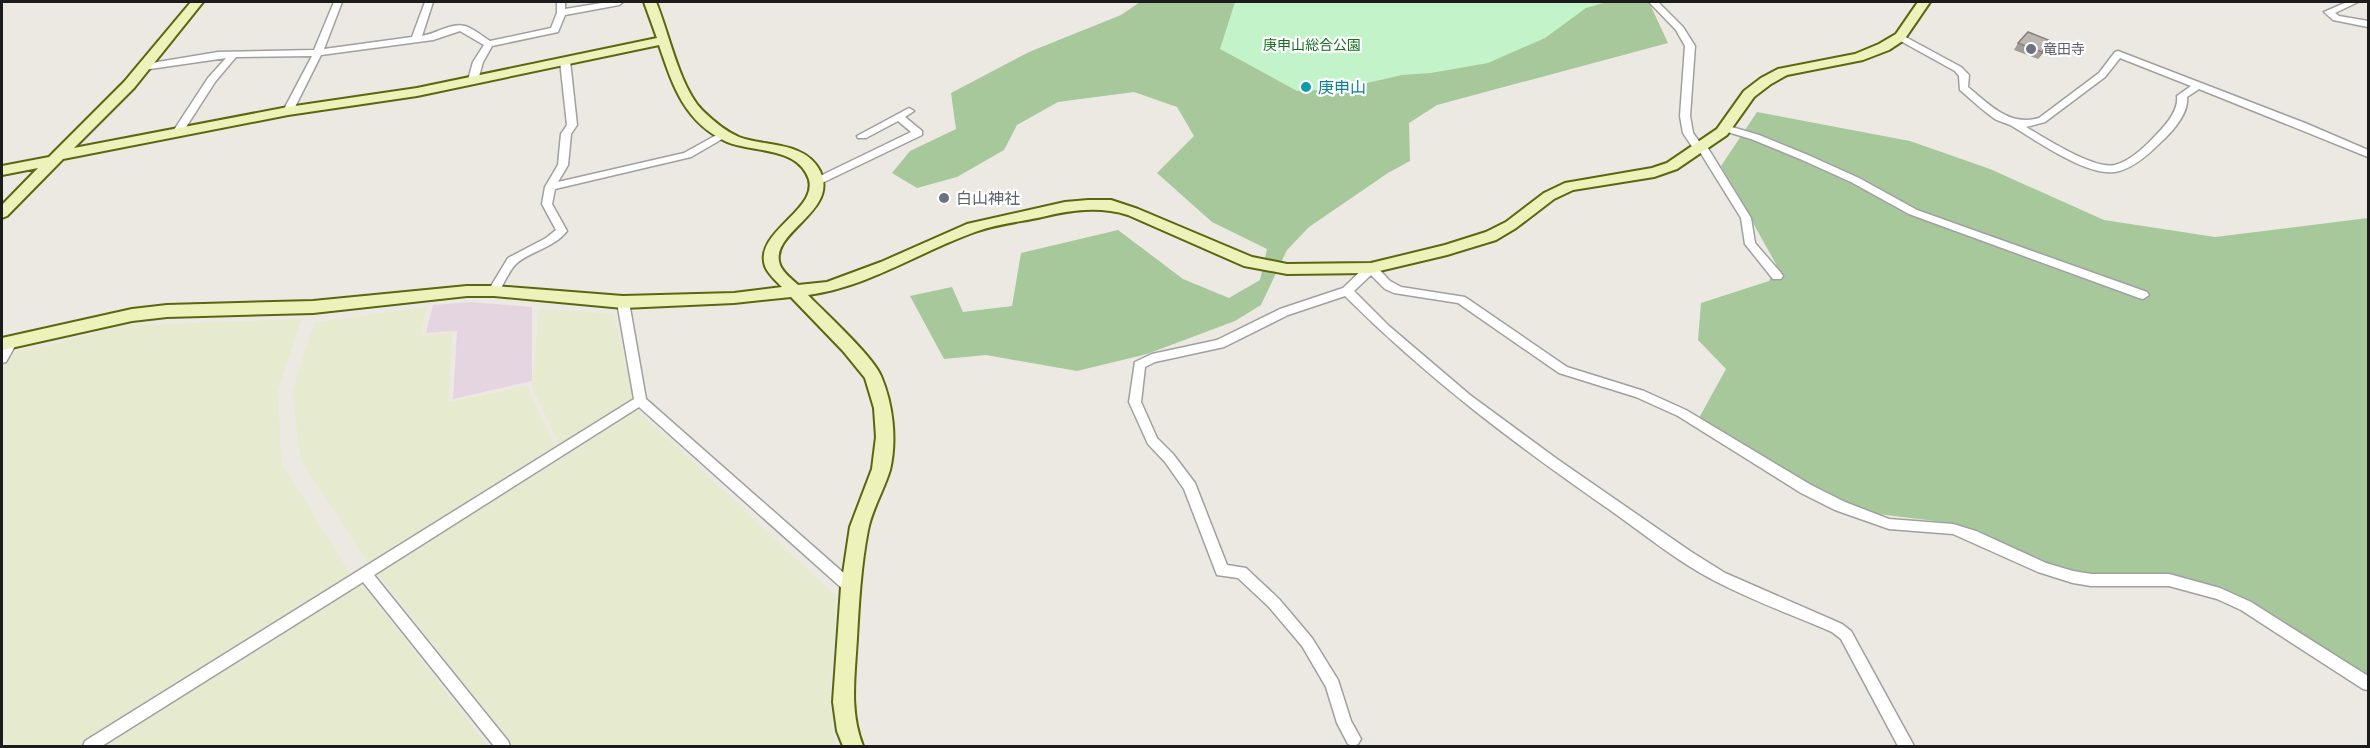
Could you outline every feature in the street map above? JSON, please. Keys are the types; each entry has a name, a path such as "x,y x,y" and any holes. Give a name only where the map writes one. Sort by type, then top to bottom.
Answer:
{"street":[{"path":"4,208 129,84 197,2"},
{"path":"288,111 318,53 338,2"},
{"path":"416,40 429,2"},
{"path":"143,67 218,55 318,53 433,38 456,28 462,28 489,44 555,30 561,13 561,2"},
{"path":"561,13 619,2"},
{"path":"650,2 683,95 693,109 724,135 747,144 787,151 813,170 818,181 818,192 772,250 772,264 873,376 882,408 885,437 881,468 859,527 850,587 843,702 847,731 853,747"},
{"path":"1653,2 1680,29 1690,46 1685,116 1688,133 1701,148 1746,218 1750,244 1777,276"},
{"path":"2,359 6,344 132,315 167,311 313,307 467,291 494,291 623,302 734,298 797,291 838,284 886,266 972,227 1065,207 1088,205 1112,205 1134,212 1249,262 1287,269 1371,268 1447,250 1491,236 1549,196 1570,186 1654,172 1672,166 1701,148 1725,128 1749,94 1783,72 1858,57 1884,47 1900,37 1924,2"},
{"path":"2354,2 2328,12 2336,18 2368,24"},
{"path":"2329,29 2336,18"},
{"path":"1900,37 1958,69 1964,75 1958,89 1999,117 2076,159 2111,175"},
{"path":"2,170 288,111 417,92 664,40"},
{"path":"472,80 478,62 489,44"},
{"path":"2011,122 2030,124 2042,120 2102,75 2118,54 2301,125 2368,154"},
{"path":"177,133 211,80 233,55"},
{"path":"494,291 512,261 549,241 562,231 547,204 550,187 563,165 566,134 572,125 565,61"},
{"path":"2076,159 2112,169 2121,167 2150,147 2172,124 2174,116 2183,105 2182,96 2199,85"},
{"path":"818,181 889,148 918,133 904,114 867,134 889,148"},
{"path":"1725,128 1755,137 1813,161 1855,180 1913,212 2143,295"},
{"path":"550,187 687,155 724,135"},
{"path":"1353,739 1344,723 1334,685 1307,642 1274,603 1241,572 1222,571 1190,487 1170,458 1152,441 1135,402 1139,365 1152,358 1220,344 1284,312 1347,291 1371,268"},
{"path":"1371,268 1391,287 1403,293 1461,300 1563,370 1640,394 1683,413 1806,489 1840,506 1890,524 1953,529 2043,568 2073,577 2091,580 2169,580 2220,594 2246,606 2368,684"},
{"path":"1347,291 1376,323 1443,381 1685,555 1720,577 1837,628 1846,635 1905,747"},
{"path":"623,302 640,401 850,587"},
{"path":"90,747 640,401"},
{"path":"364,573 503,747"}],"shaded area":[{"path":"471,302 532,307 532,381 453,399 457,331 426,333 433,305"}],"green space":[{"path":"1140,2 1649,2 1668,43 1437,105 1409,123 1410,161 1388,173 1309,227 1287,250 1261,305 1235,321 1147,354 1077,371 986,355 944,359 910,296 952,287 963,312 1012,306 1021,253 1118,230 1183,279 1229,298 1260,280 1267,249 1212,222 1157,173 1194,136 1177,107 1134,92 1058,102 1017,125 1004,150 957,177 917,188 892,173 910,151 956,129 951,93 1029,52 1121,15"},
{"name":"庚申山総合公園","path":"1235,2 1607,2 1586,8 1545,38 1488,63 1431,73 1402,75 1341,89 1297,91 1220,49"},
{"path":"1757,112 1910,141 1990,169 2104,220 2215,237 2368,218 2368,677 2289,625 2224,590 2057,571 2011,546 1951,523 1878,514 1806,485 1699,418 1726,369 1698,340 1701,303 1769,281 1776,264 1721,166"},
{"path":"427,307 420,336 452,333 448,402 527,386 556,448 369,564 301,461 292,393 314,323"},
{"path":"539,309 613,314 634,398 560,445 532,387"},
{"path":"301,319 278,391 281,462 351,575 79,746 7,746 2,736 2,365 7,352 39,348 121,326"},
{"path":"636,409 836,596 830,701 835,746 513,746 376,572"},
{"path":"360,582 488,746 100,746"}],"building":[{"path":"2028,32 2051,41 2042,52 2018,43"}],"place":[{"name":"竜田寺","path":"2031,49"},
{"name":"庚申山","path":"1306,87"},
{"name":"白山神社","path":"944,198"}]}
